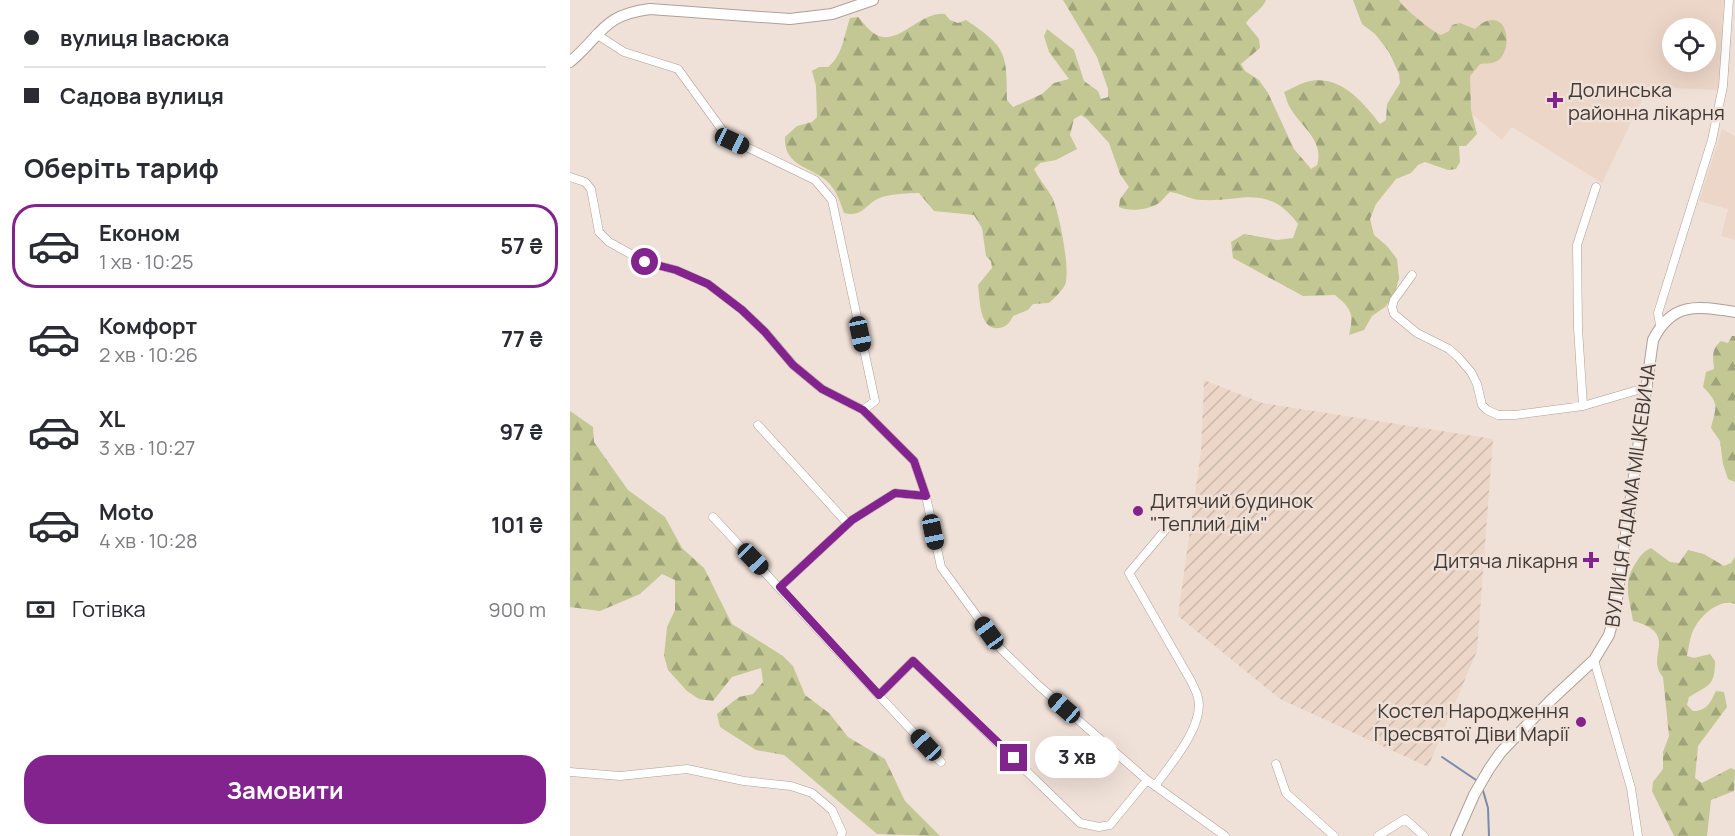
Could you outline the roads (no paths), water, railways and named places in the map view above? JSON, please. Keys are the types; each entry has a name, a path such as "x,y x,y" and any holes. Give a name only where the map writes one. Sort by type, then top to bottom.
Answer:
{"street":[{"path":"570,62 611,20 630,12 650,9 790,19 832,14 873,0"},
{"path":"1660,325 1658,313 1712,140 1723,86 1729,0"},
{"path":"596,34 624,52 678,69 732,141 815,180 831,200 875,401 863,410"},
{"path":"570,177 585,182 591,189 599,232 609,242 645,262 676,270 708,284 742,310 765,332 793,365 815,383 863,410 914,461 926,496 941,567 1001,650 1147,780 1225,836"},
{"path":"1583,406 1578,328 1577,245 1596,187"},
{"path":"1412,274 1394,300 1392,308 1394,315 1458,357 1471,372 1477,384 1482,405 1487,410 1498,415 1515,415 1583,406 1648,387"},
{"path":"1660,325 1680,310 1694,307 1735,312"},
{"name":"ВУЛИЦЯ АДАМА МІЦКЕВИЧА","path":"1456,836 1474,795 1502,752 1551,700 1594,660 1609,635 1615,614 1653,340 1660,325"},
{"path":"758,425 848,524"},
{"path":"780,587 848,524 895,493 926,496"},
{"path":"713,517 941,762"},
{"path":"1155,786 1193,730 1199,700 1191,681 1129,573 1172,522"},
{"path":"1594,660 1631,788 1638,836"},
{"path":"879,695 913,661 1080,824 1099,827 1110,825 1147,780"},
{"path":"1276,765 1286,793 1334,836"},
{"path":"570,771 620,776 687,769 744,781 791,786 812,793 832,810 842,832 840,836"},
{"path":"1378,836 1406,819 1424,836"}],"waterway":[{"path":"1442,757 1479,782"},
{"path":"1482,787 1488,808 1489,836"}],"place":[{"name":"Долинська районна лікарня","path":"1555,100"},
{"name":"Дитячий будинок \"Теплий дім\"","path":"1138,511"},
{"name":"Дитяча лікарня","path":"1591,560"},
{"name":"Костел Народження Пресвятої Діви Марії","path":"1581,722"}]}
